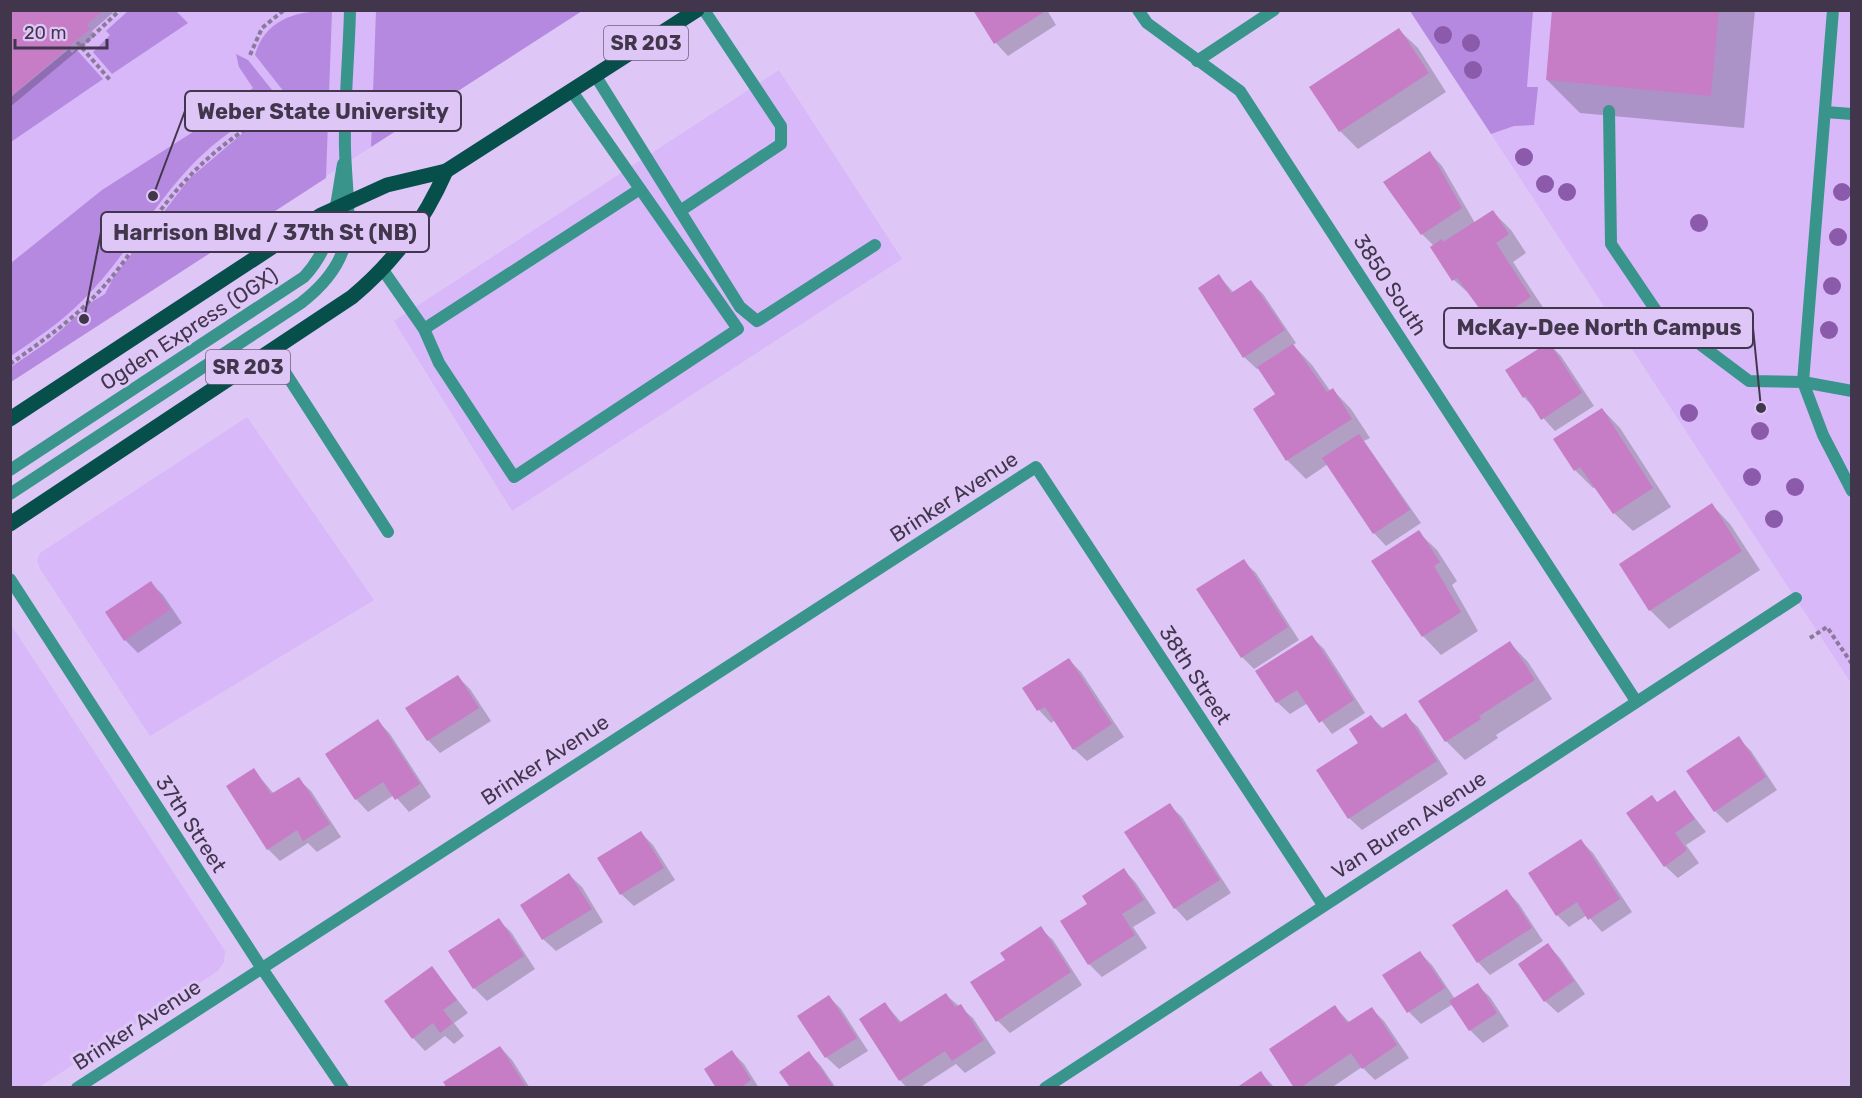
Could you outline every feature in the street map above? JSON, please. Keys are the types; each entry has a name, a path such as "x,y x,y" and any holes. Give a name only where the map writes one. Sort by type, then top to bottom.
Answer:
{"main road":[{"name":"SR 203","path":"10,419 285,237 350,200 387,185 446,171 697,10"},
{"name":"SR 203","path":"10,524 352,297 383,270 415,230 446,171"}],"street":[{"name":"Ogden Express (OGX)","path":"10,470 304,277 324,251 335,208 345,149 350,10"},
{"path":"680,212 781,144 781,126 704,10"},
{"name":"3850 South","path":"1138,10 1147,23 1240,91 1636,701"},
{"path":"1197,61 1274,10"},
{"path":"1833,10 1803,381 1823,435 1851,491"},
{"path":"595,75 740,307 757,321 875,245"},
{"path":"383,270 424,329 439,363 514,477 738,329 572,90"},
{"path":"1609,111 1611,244 1657,312 1749,381 1803,381 1851,391"},
{"path":"1825,112 1851,114"},
{"name":"Ogden Express (OGX)","path":"10,494 315,292 338,263 346,244 350,221 350,200 345,149"},
{"path":"424,329 640,189"},
{"path":"272,352 388,532"},
{"name":"38th Street","path":"1036,467 1323,905"},
{"name":"Brinker Avenue","path":"77,1088 1036,467"},
{"name":"37th Street","path":"10,579 261,967 343,1088"},
{"name":"Van Buren Avenue","path":"1045,1088 1796,598"}],"path":[{"path":"81,47 120,10"},
{"path":"250,55 262,28 284,10"},
{"path":"77,42 110,80"},
{"path":"10,364 67,322 105,285 166,203 204,161 243,129 287,102"},
{"path":"1810,638 1827,627 1851,664"}],"shaded area":[{"path":"376,10 582,11 371,147"},
{"path":"11,11 580,11 11,381"},
{"path":"128,11 176,11 188,23 112,74 93,52 110,35 106,31"},
{"path":"332,11 326,178 11,382 11,367 49,341 93,301 105,294 113,278 189,179 251,126 292,102 255,55 266,33 284,19 295,15"},
{"path":"1410,11 1851,11 1851,683 1491,134"},
{"path":"1410,11 1533,11 1527,87 1538,87 1534,125 1514,126 1491,134"},
{"path":"69,49 72,53 76,49 103,79 11,142 11,97"},
{"path":"236,54 248,60 280,100 232,131 199,158 175,184 111,268 83,300 39,337 11,356 11,263 102,190 207,123 253,88 239,67"},
{"path":"779,70 902,259 512,511 394,321"},
{"path":"247,417 374,600 150,736 40,569 37,560 40,553"},
{"path":"11,625 225,951 224,962 218,971 39,1087 11,1087"}],"building":[{"path":"10,10 104,10 87,24 90,29 10,97"},
{"path":"973,10 1047,10 994,44"},
{"path":"1552,10 1719,10 1711,96 1546,80"},
{"path":"1399,28 1429,73 1339,132 1309,87"},
{"path":"1430,151 1462,208 1421,235 1383,182"},
{"path":"1493,210 1509,234 1496,243 1531,297 1490,323 1457,278 1452,281 1430,247 1442,239 1443,242"},
{"path":"1219,274 1231,293 1251,280 1285,330 1243,358 1198,288"},
{"path":"1549,342 1582,393 1541,420 1526,396 1523,398 1505,370"},
{"path":"1293,344 1327,392 1333,388 1352,419 1286,461 1253,409 1275,394 1257,367"},
{"path":"1602,408 1653,488 1613,514 1580,467 1574,471 1553,439"},
{"path":"1359,434 1410,510 1373,534 1322,458"},
{"path":"1712,503 1742,551 1649,611 1619,564"},
{"path":"1419,530 1440,562 1434,566 1461,612 1422,637 1371,561"},
{"path":"1244,559 1288,627 1241,658 1196,589"},
{"path":"151,581 170,610 124,641 105,612"},
{"path":"1312,635 1354,700 1319,723 1297,690 1276,703 1255,671"},
{"path":"1510,641 1535,680 1479,716 1481,719 1445,742 1418,701"},
{"path":"1069,658 1112,724 1073,750 1045,707 1037,711 1022,688"},
{"path":"458,675 479,708 427,741 405,708"},
{"path":"1406,713 1437,761 1348,819 1316,770 1358,743 1349,729 1371,715 1381,729"},
{"path":"378,719 420,784 395,800 383,782 355,800 325,754"},
{"path":"1739,736 1766,777 1714,812 1686,771"},
{"path":"254,768 271,794 299,777 330,824 303,841 297,830 267,850 226,786"},
{"path":"1675,790 1695,819 1675,833 1687,850 1664,867 1626,813 1652,795 1657,802"},
{"path":"1170,803 1220,880 1174,909 1124,832"},
{"path":"641,831 664,868 620,895 597,858"},
{"path":"1581,839 1620,899 1588,920 1577,902 1556,916 1528,873"},
{"path":"1124,868 1144,900 1122,914 1135,935 1088,965 1060,921 1087,904 1082,896"},
{"path":"569,873 592,909 542,940 520,905"},
{"path":"1507,889 1532,928 1477,963 1452,925"},
{"path":"499,918 524,956 473,989 448,951"},
{"path":"1041,926 1071,972 996,1022 970,982 1005,960 1000,953"},
{"path":"1548,943 1574,981 1544,1002 1518,964"},
{"path":"1420,951 1445,988 1407,1013 1382,975"},
{"path":"432,966 457,1000 443,1010 453,1023 440,1033 433,1023 412,1039 384,1001"},
{"path":"1478,983 1497,1013 1469,1031 1449,1001"},
{"path":"946,993 955,1007 961,1004 984,1040 952,1061 945,1051 899,1081 859,1019 885,1002 899,1023"},
{"path":"829,995 857,1038 825,1058 797,1016"},
{"path":"1335,1005 1347,1023 1372,1007 1397,1045 1362,1069 1351,1053 1300,1088 1294,1088 1269,1049"},
{"path":"500,1046 527,1088 447,1088 443,1082"},
{"path":"732,1050 751,1080 740,1088 716,1088 704,1069"},
{"path":"809,1051 834,1088 787,1088 789,1086 779,1072"},
{"path":"1261,1071 1272,1088 1236,1088"}],"place":[{"name":"Weber State University","path":"153,196"},
{"name":"Harrison Blvd / 37th St (NB)","path":"84,319"},
{"name":"McKay-Dee North Campus","path":"1761,408"}]}
